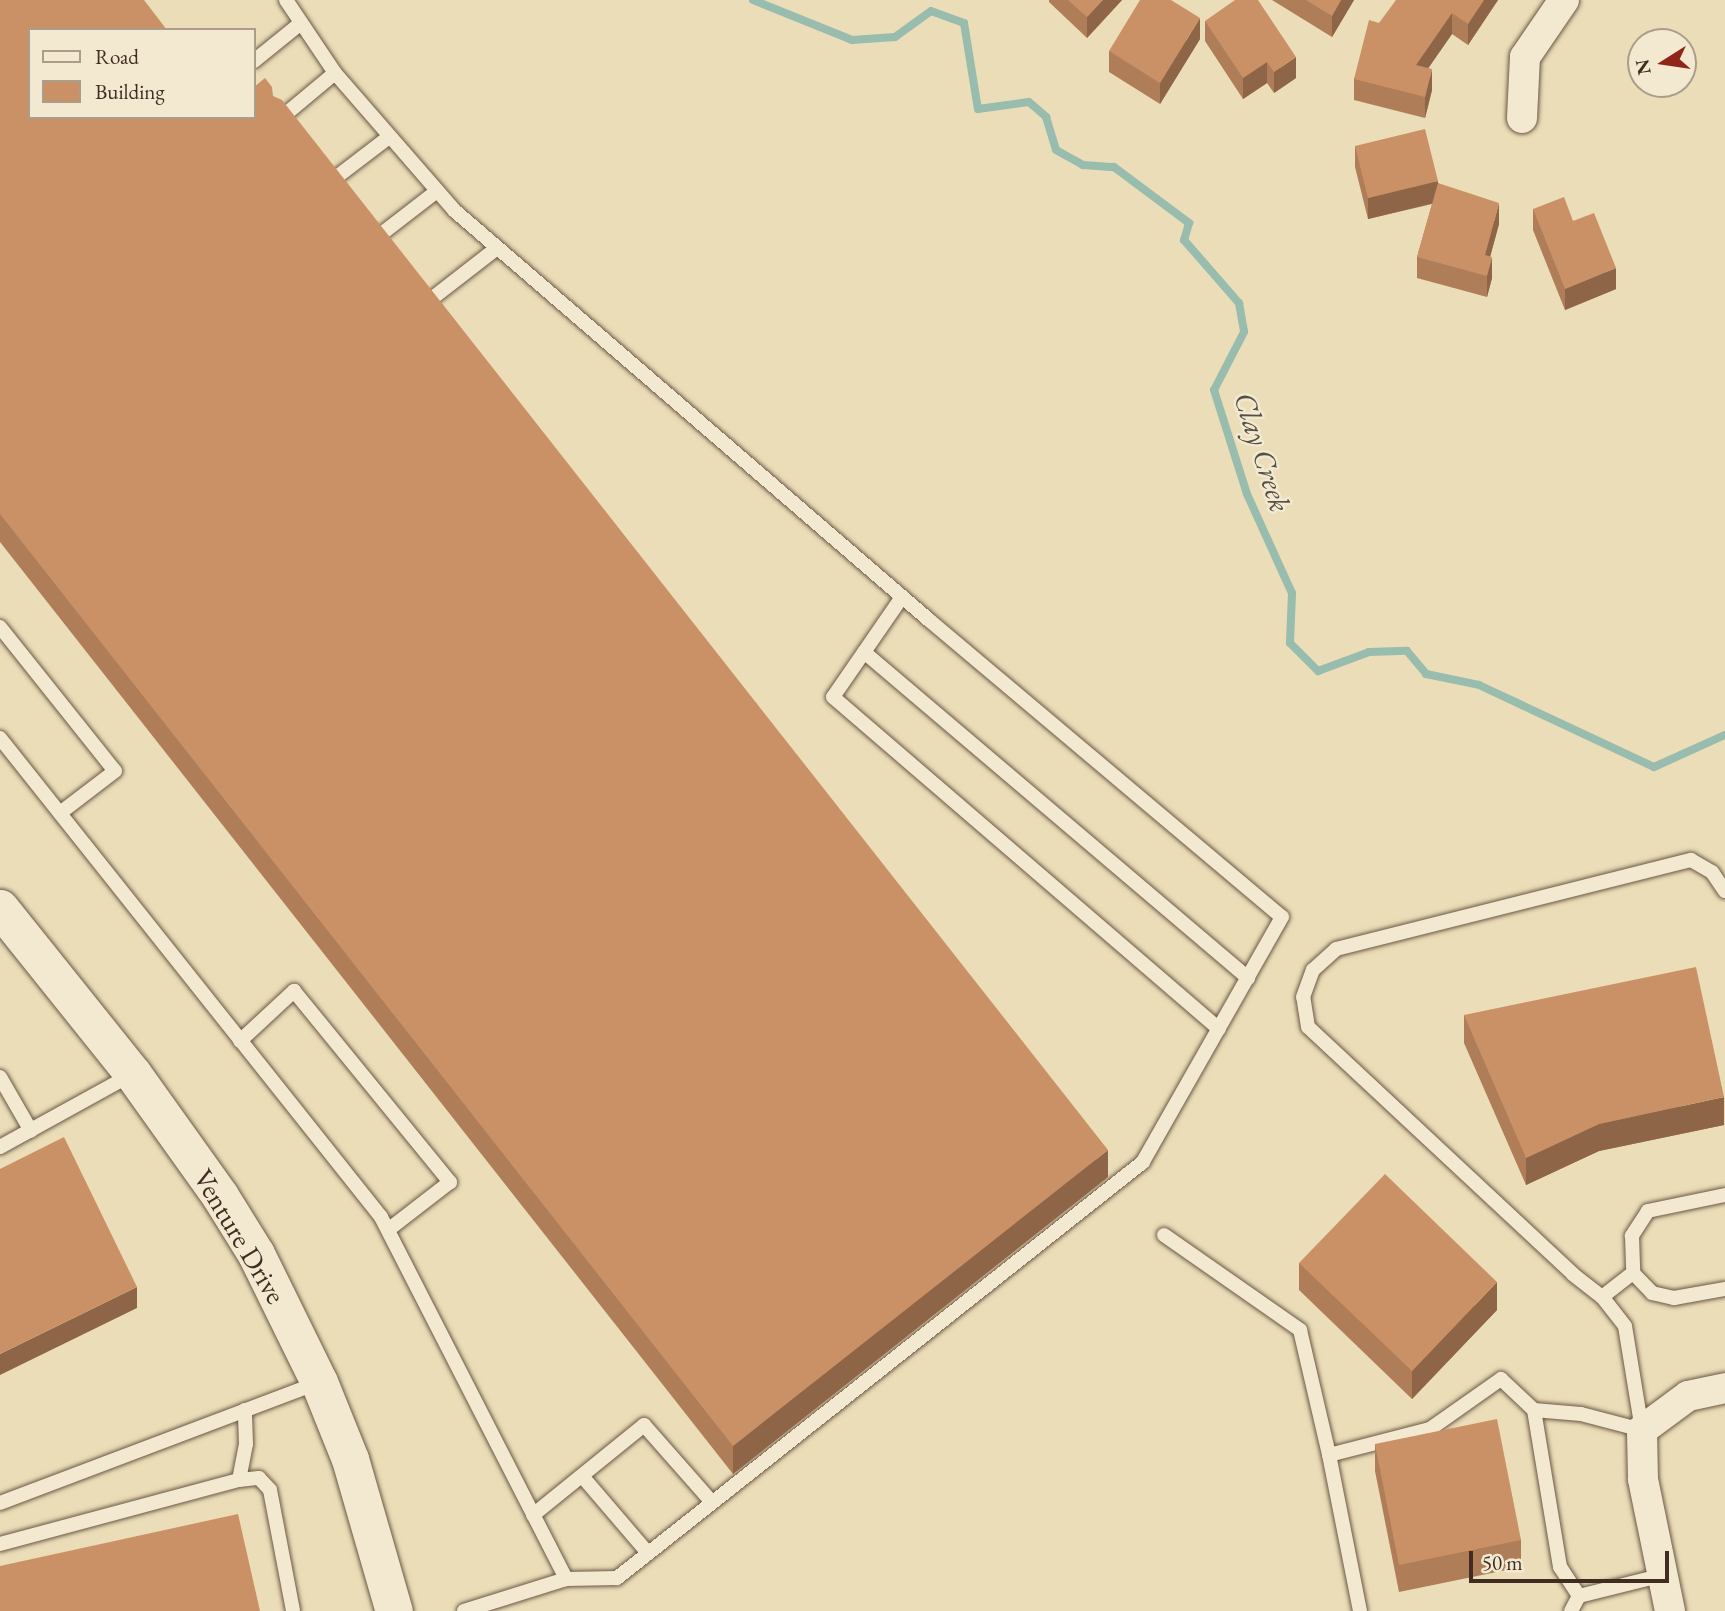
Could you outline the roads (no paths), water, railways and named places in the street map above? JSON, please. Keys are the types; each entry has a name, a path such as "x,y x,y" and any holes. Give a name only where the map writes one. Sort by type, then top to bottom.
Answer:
{"street":[{"path":"1522,118 1525,57 1563,0"},
{"name":"Venture Drive","path":"0,908 133,1074 220,1196 256,1254 319,1382 350,1459 394,1611"},
{"path":"1670,1611 1643,1479 1642,1430 1688,1396 1725,1388"}],"lane":[{"path":"286,0 335,73 455,211 902,597 1282,917 1143,1163 617,1578 566,1579 464,1611"},
{"path":"256,59 301,23"},
{"path":"281,118 335,73"},
{"path":"334,180 390,136"},
{"path":"380,235 437,191"},
{"path":"430,300 497,248"},
{"path":"902,597 833,697 1219,1029"},
{"path":"0,627 115,771 60,813"},
{"path":"864,652 1248,978"},
{"path":"0,738 381,1217 566,1579"},
{"path":"1534,1410 1581,1414 1642,1430 1625,1326 1602,1297 1563,1265 1308,1027 1303,997 1313,970 1336,949 1362,942 1691,860 1712,872 1725,891"},
{"path":"240,1041 294,991 450,1182 388,1230"},
{"path":"0,1147 133,1074"},
{"path":"0,1077 31,1131"},
{"path":"1725,1195 1648,1212 1632,1236 1633,1273 1652,1293 1674,1298 1725,1289"},
{"path":"1164,1235 1300,1330 1329,1455 1360,1611"},
{"path":"1602,1297 1633,1273"},
{"path":"1329,1455 1430,1429 1501,1379 1534,1410 1560,1567 1579,1596"},
{"path":"0,1503 319,1382"},
{"path":"239,1480 246,1444 245,1410"},
{"path":"533,1515 643,1425 712,1502"},
{"path":"582,1476 648,1553"},
{"path":"0,1544 239,1480 259,1478 270,1490 293,1611"},
{"path":"1579,1596 1663,1575"},
{"path":"1572,1611 1579,1596"}],"waterway":[{"name":"Clay Creek","path":"753,0 852,40 895,37 931,11 964,23 978,109 1029,102 1046,117 1056,150 1083,165 1114,167 1189,223 1184,240 1239,303 1244,332 1214,390 1247,494 1292,593 1290,643 1318,671 1369,652 1407,651 1426,674 1479,685 1654,767 1725,735"}]}
